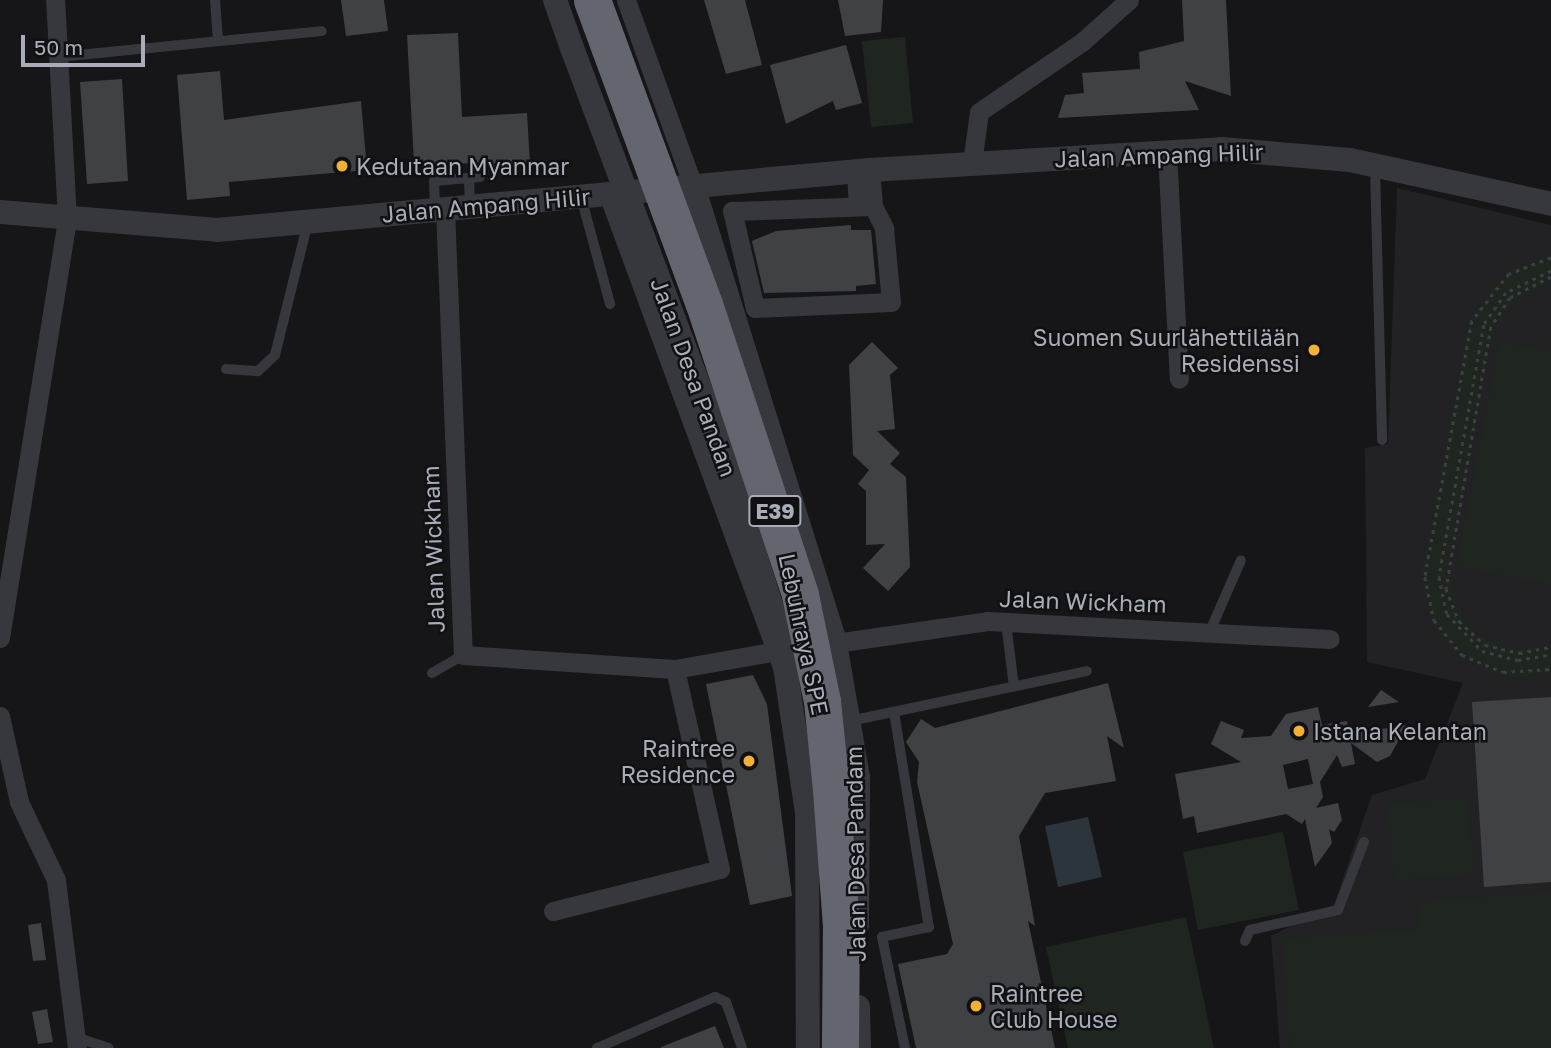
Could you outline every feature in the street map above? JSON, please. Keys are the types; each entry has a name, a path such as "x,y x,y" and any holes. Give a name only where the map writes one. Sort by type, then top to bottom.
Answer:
{"highway":[{"name":"Lebuhraya SPE","path":"573,0 715,390 794,661 814,791 819,1048"},
{"name":"Lebuhraya SPE","path":"592,0 704,304 800,595 822,701 831,790 841,925 839,1048"}],"street":[{"path":"0,638 67,219 55,57 55,0"},
{"name":"Jalan Desa Pandan","path":"555,0 717,434 784,647 781,659 807,812 808,1048"},
{"name":"Jalan Desa Pandan","path":"601,0 835,652"},
{"path":"626,0 693,187 835,652"},
{"path":"972,163 979,112 1082,42 1129,0"},
{"name":"Jalan Ampang Hilir","path":"0,212 181,231 308,222 863,171 1167,152 1266,150 1375,166 1551,204"},
{"path":"1167,152 1179,379"},
{"path":"863,171 866,206 884,228 891,302 755,308 733,211 866,206"},
{"path":"611,194 781,659"},
{"name":"Jalan Wickham","path":"440,209 463,655 675,669 781,659"},
{"name":"Jalan Wickham","path":"835,652 1006,622 1330,639"},
{"name":"Jalan Desa Pandam","path":"835,652 850,721 858,778 859,1048"},
{"path":"553,911 720,869 675,669"},
{"path":"0,716 19,803 55,880 76,1043"}],"lane":[{"path":"215,0 218,41"},
{"path":"55,57 322,31"},
{"path":"1375,166 1382,440"},
{"path":"440,209 434,181 480,177"},
{"path":"469,178 470,206"},
{"path":"581,197 610,304"},
{"path":"226,369 258,370 275,355 308,222"},
{"path":"1210,631 1241,559"},
{"path":"1006,622 1014,687"},
{"path":"432,673 463,655"},
{"path":"850,721 1087,671"},
{"path":"894,712 929,927 882,937 905,1048"},
{"path":"1245,941 1250,930 1338,910 1364,842"},
{"path":"597,1048 715,998 726,1002 741,1048"},
{"path":"76,1043 108,1048"}],"path":[{"path":"1551,258 1509,274 1472,321 1425,577 1434,620 1462,654 1503,673 1551,669"},
{"path":"1551,271 1506,293 1484,325 1439,577 1447,614 1482,651 1518,660 1551,654"},
{"path":"1551,277 1510,298 1491,327 1446,577 1453,611 1485,645 1519,653 1551,647"}],"shaded area":[{"path":"905,37 913,123 871,127 862,41"},
{"path":"1397,188 1551,225 1551,1048 1280,1048 1271,936 1334,904 1372,795 1425,779 1463,683 1367,662 1365,448 1388,444"},
{"path":"1551,255 1551,281 1513,300 1491,340 1450,566 1456,609 1477,635 1508,649 1551,644 1551,673 1517,678 1486,672 1449,647 1431,621 1421,576 1469,320 1507,271"},
{"path":"1499,342 1551,351 1551,584 1456,567"},
{"path":"1468,798 1474,874 1394,880 1388,804"},
{"path":"1088,817 1102,877 1058,887 1045,826"},
{"path":"1283,832 1299,910 1198,930 1183,852"},
{"path":"1551,892 1551,1048 1290,1048 1283,939 1421,929 1420,902"},
{"path":"1186,917 1214,1048 1068,1048 1046,947"}],"building":[{"path":"341,0 384,0 388,31 346,36"},
{"path":"704,0 745,0 762,65 726,74"},
{"path":"838,0 883,0 881,32 845,36"},
{"path":"1182,0 1226,0 1231,96 1185,81 1199,110 1058,118 1065,95 1084,93 1082,73 1140,69 1139,52 1184,41"},
{"path":"458,33 462,117 527,113 530,164 414,163 407,35"},
{"path":"846,45 862,103 836,110 833,101 786,124 770,65"},
{"path":"220,71 224,120 361,101 367,170 229,182 230,196 187,200 177,75"},
{"path":"122,79 128,181 87,184 80,82"},
{"path":"851,225 851,230 871,230 876,284 856,286 856,291 764,293 752,241 776,231"},
{"path":"872,342 898,368 890,375 895,429 877,431 900,453 890,464 906,477 910,567 888,591 863,568 885,544 866,545 866,491 858,484 869,470 853,455 849,365"},
{"name":"Raintree Residence","path":"753,675 767,704 792,896 750,905 706,684"},
{"path":"1108,683 1124,748 1107,736 1116,781 1045,793 1019,836 1035,926 1028,921 1055,1048 916,1048 898,964 947,954 953,944 917,782 919,762 906,742 921,719 935,728"},
{"path":"1381,690 1399,702 1368,707"},
{"path":"1551,697 1551,882 1484,887 1472,702"},
{"path":"1318,707 1322,725 1347,721 1349,734 1407,725 1390,756 1377,762 1351,743 1355,764 1342,767 1337,755 1320,782 1323,797 1316,808 1338,803 1342,820 1334,832 1329,829 1332,843 1315,867 1305,819 1302,824 1286,814 1197,833 1194,816 1183,819 1175,774 1241,762 1211,744 1221,721 1244,730 1241,738 1271,736 1286,714","holes":["1308,759 1313,784 1288,789 1283,765"]},
{"path":"41,923 46,960 33,961 28,925"},
{"path":"47,1009 53,1042 38,1044 32,1012"},
{"path":"715,1026 724,1048 661,1048 661,1047"}],"place":[{"name":"Kedutaan Myanmar","path":"342,166"},
{"name":"Suomen Suurlähettilään Residenssi","path":"1314,350"},
{"name":"Istana Kelantan","path":"1299,731"},
{"name":"Raintree Residence","path":"749,761"},
{"name":"Raintree Club House","path":"976,1006"}]}
